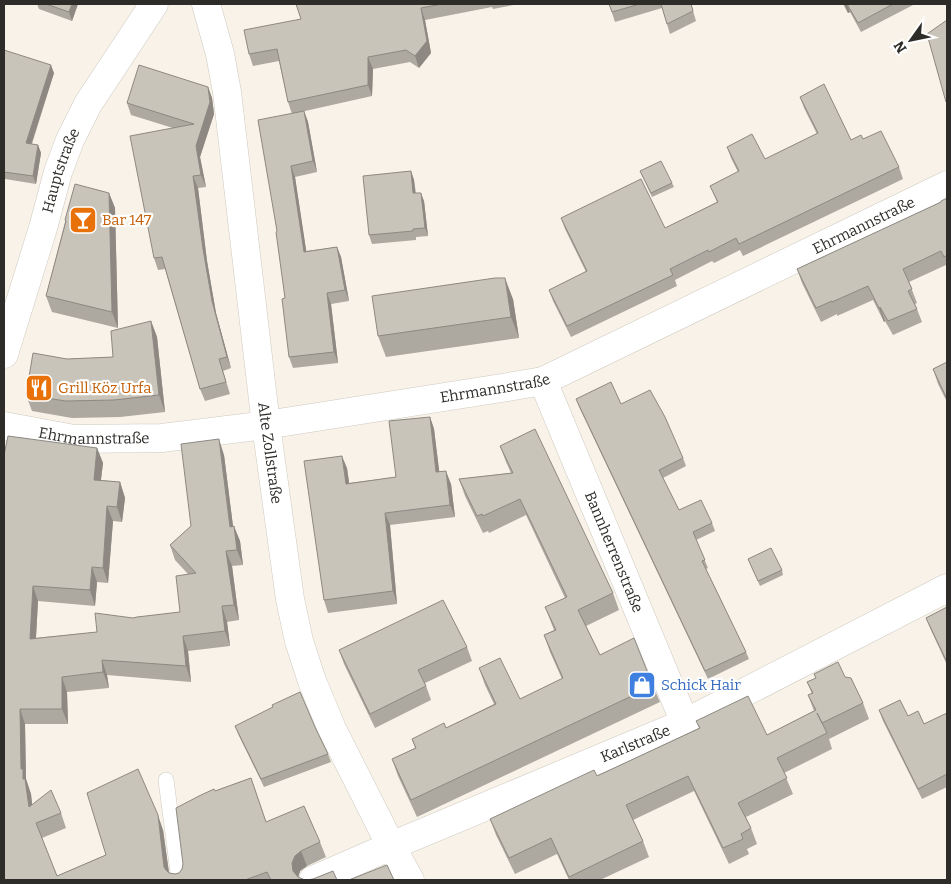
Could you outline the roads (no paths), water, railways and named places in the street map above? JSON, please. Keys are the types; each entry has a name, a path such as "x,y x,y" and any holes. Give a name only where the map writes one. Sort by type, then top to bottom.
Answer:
{"street":[{"name":"Hauptstraße","path":"4,354 43,228 58,172 70,140 88,104 154,4"},
{"name":"Alte Zollstraße","path":"209,5 227,92 266,425 290,599 299,641 312,681 332,729 410,880"},
{"name":"Ehrmannstraße","path":"4,426 74,439 162,438 266,425 543,381 947,185"},
{"name":"Bannherrenstraße","path":"543,381 685,722"},
{"name":"Karlstraße","path":"313,880 685,722 947,588"}],"lane":[{"path":"166,780 179,880"}],"place":[{"name":"Bar 147","path":"83,220"},
{"name":"Grill Köz Urfa","path":"39,388"},
{"name":"Schick Hair","path":"642,685"}]}
